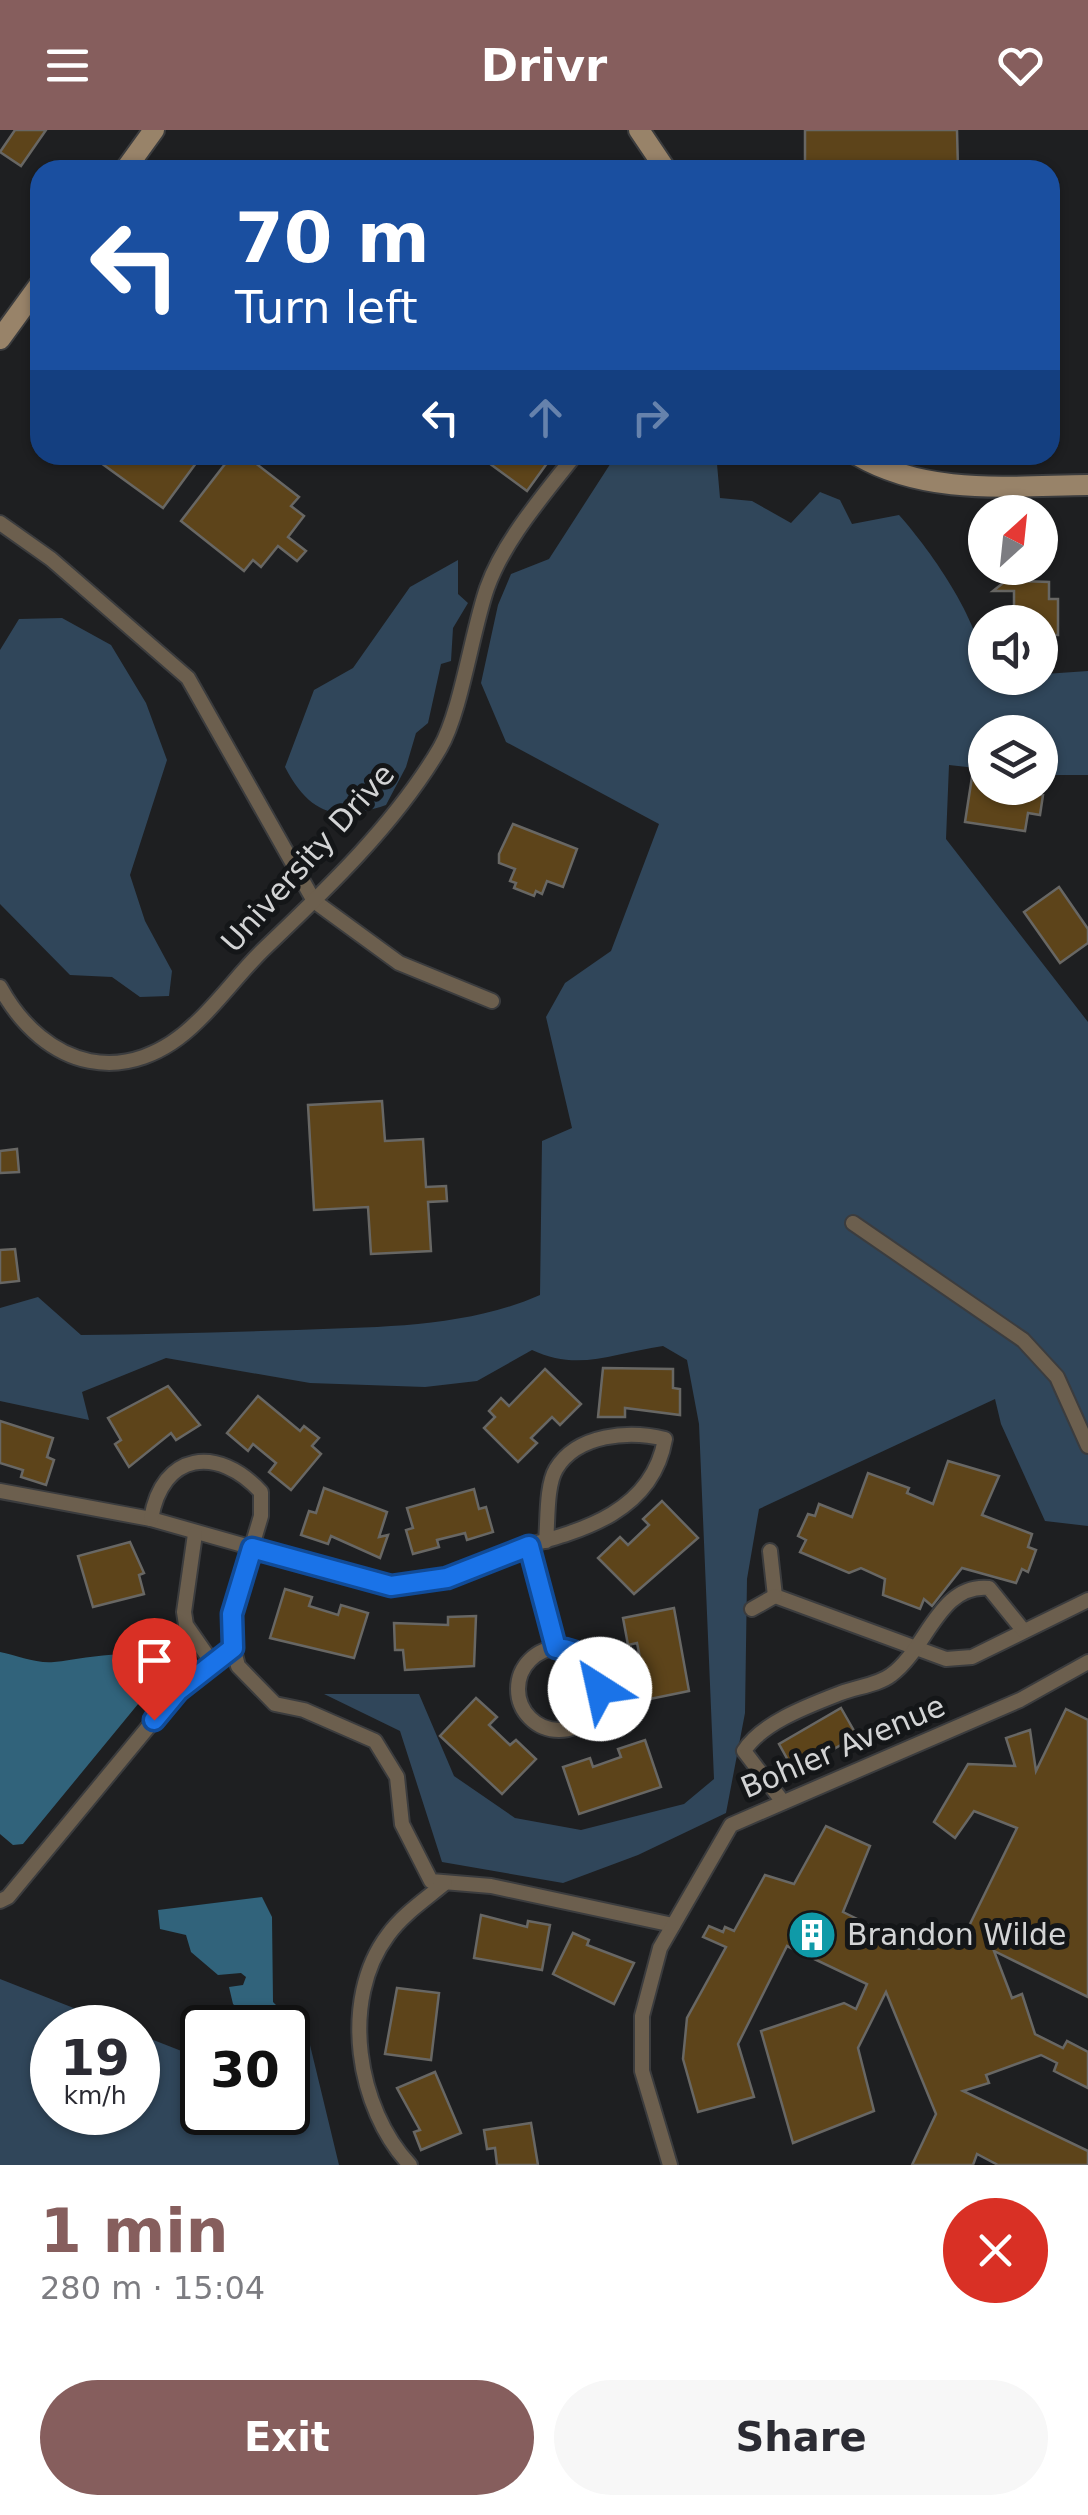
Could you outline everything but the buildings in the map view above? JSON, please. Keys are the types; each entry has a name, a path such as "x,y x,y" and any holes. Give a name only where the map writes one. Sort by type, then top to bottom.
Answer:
{"main road":[{"path":"132,160 154,130"},
{"path":"639,130 659,160"},
{"path":"0,339 30,298"},
{"path":"879,465 960,487 1088,485"}],"street":[{"name":"University Drive","path":"0,987 16,1016 55,1052 107,1064 156,1053 197,1022 390,817 442,745 488,584 517,534 568,465"},
{"path":"0,524 50,559 188,678 314,902 399,963 492,1001"},
{"path":"852,1222 1023,1340 1057,1377 1088,1446"},
{"path":"0,1491 151,1519 391,1586 447,1578 529,1546 598,1526 645,1488 661,1460 664,1440 646,1435 601,1438 575,1449 554,1471 546,1541"},
{"path":"151,1519 154,1498 168,1473 195,1461 225,1465 247,1476 261,1492 261,1516 232,1614 238,1666 275,1704 304,1710 375,1740 397,1776 402,1824 431,1881 491,1886 673,1925"},
{"path":"195,1534 184,1612 186,1625 211,1662"},
{"path":"529,1546 556,1648"},
{"path":"770,1552 774,1596"},
{"path":"783,1802 744,1750 753,1736 840,1693 890,1676 955,1595 972,1586 989,1588 1023,1630"},
{"path":"752,1609 774,1596"},
{"path":"774,1596 946,1659 972,1657 1088,1600"},
{"path":"0,1901 8,1897 178,1691 233,1648"},
{"path":"556,1648 582,1654 598,1676 598,1703 581,1724 568,1729 542,1726 522,1708 518,1695 523,1669 531,1658 556,1648"},
{"name":"Bohler Avenue","path":"670,2165 642,2071 642,2016 660,1948 731,1825 1020,1700 1088,1662"},
{"path":"410,2165 391,2145 373,2105 358,2041 368,1971 388,1935 445,1883"}],"shaded area":[{"path":"610,465 717,465 720,498 752,501 791,523 820,492 840,500 852,524 899,515 941,569 968,618 968,695 1058,695 1058,673 1088,671 1088,775 1058,775 1058,715 968,715 968,767 949,765 946,839 1088,1022 1088,1526 1045,1521 1001,1424 995,1399 759,1509 747,1579 745,1713 726,1813 638,1855 563,1883 442,1862 400,1731 324,1694 419,1694 454,1776 515,1818 581,1830 684,1804 714,1779 699,1424 687,1360 663,1346 581,1360 565,1360 532,1350 477,1381 425,1387 310,1383 166,1358 82,1392 89,1420 0,1401 0,1308 38,1297 81,1335 421,1324 482,1314 540,1295 542,1141 572,1128 546,1017 565,983 611,951 659,824 506,742 481,683 498,605 511,574 549,559"},
{"path":"458,560 458,594 468,603 453,628 451,661 441,664 428,723 416,733 406,767 386,805 339,813 315,805 304,796 285,767 314,690 353,668 410,587"},
{"path":"62,618 111,645 146,703 167,760 130,875 145,921 172,971 169,996 140,997 112,977 70,975 0,904 0,650 19,619"},
{"path":"0,1652 47,1662 127,1655 155,1662 166,1670 23,1844 13,1845 0,1834"},
{"path":"262,1897 272,1917 276,2005 234,2005 229,1987 243,1985 246,1977 241,1973 218,1975 191,1952 186,1935 160,1929 158,1910"},
{"path":"0,1979 66,2005 30,2005 30,2135 160,2135 160,2043 180,2050 180,2135 310,2135 310,2045 339,2165 0,2165"}],"place":[{"name":"Brandon Wilde","path":"812,1935"}],"route":[{"path":"154,1720 178,1691 233,1648 232,1614 252,1548 391,1586 447,1578 529,1546 556,1648 582,1654 592,1664 600,1689"}]}
